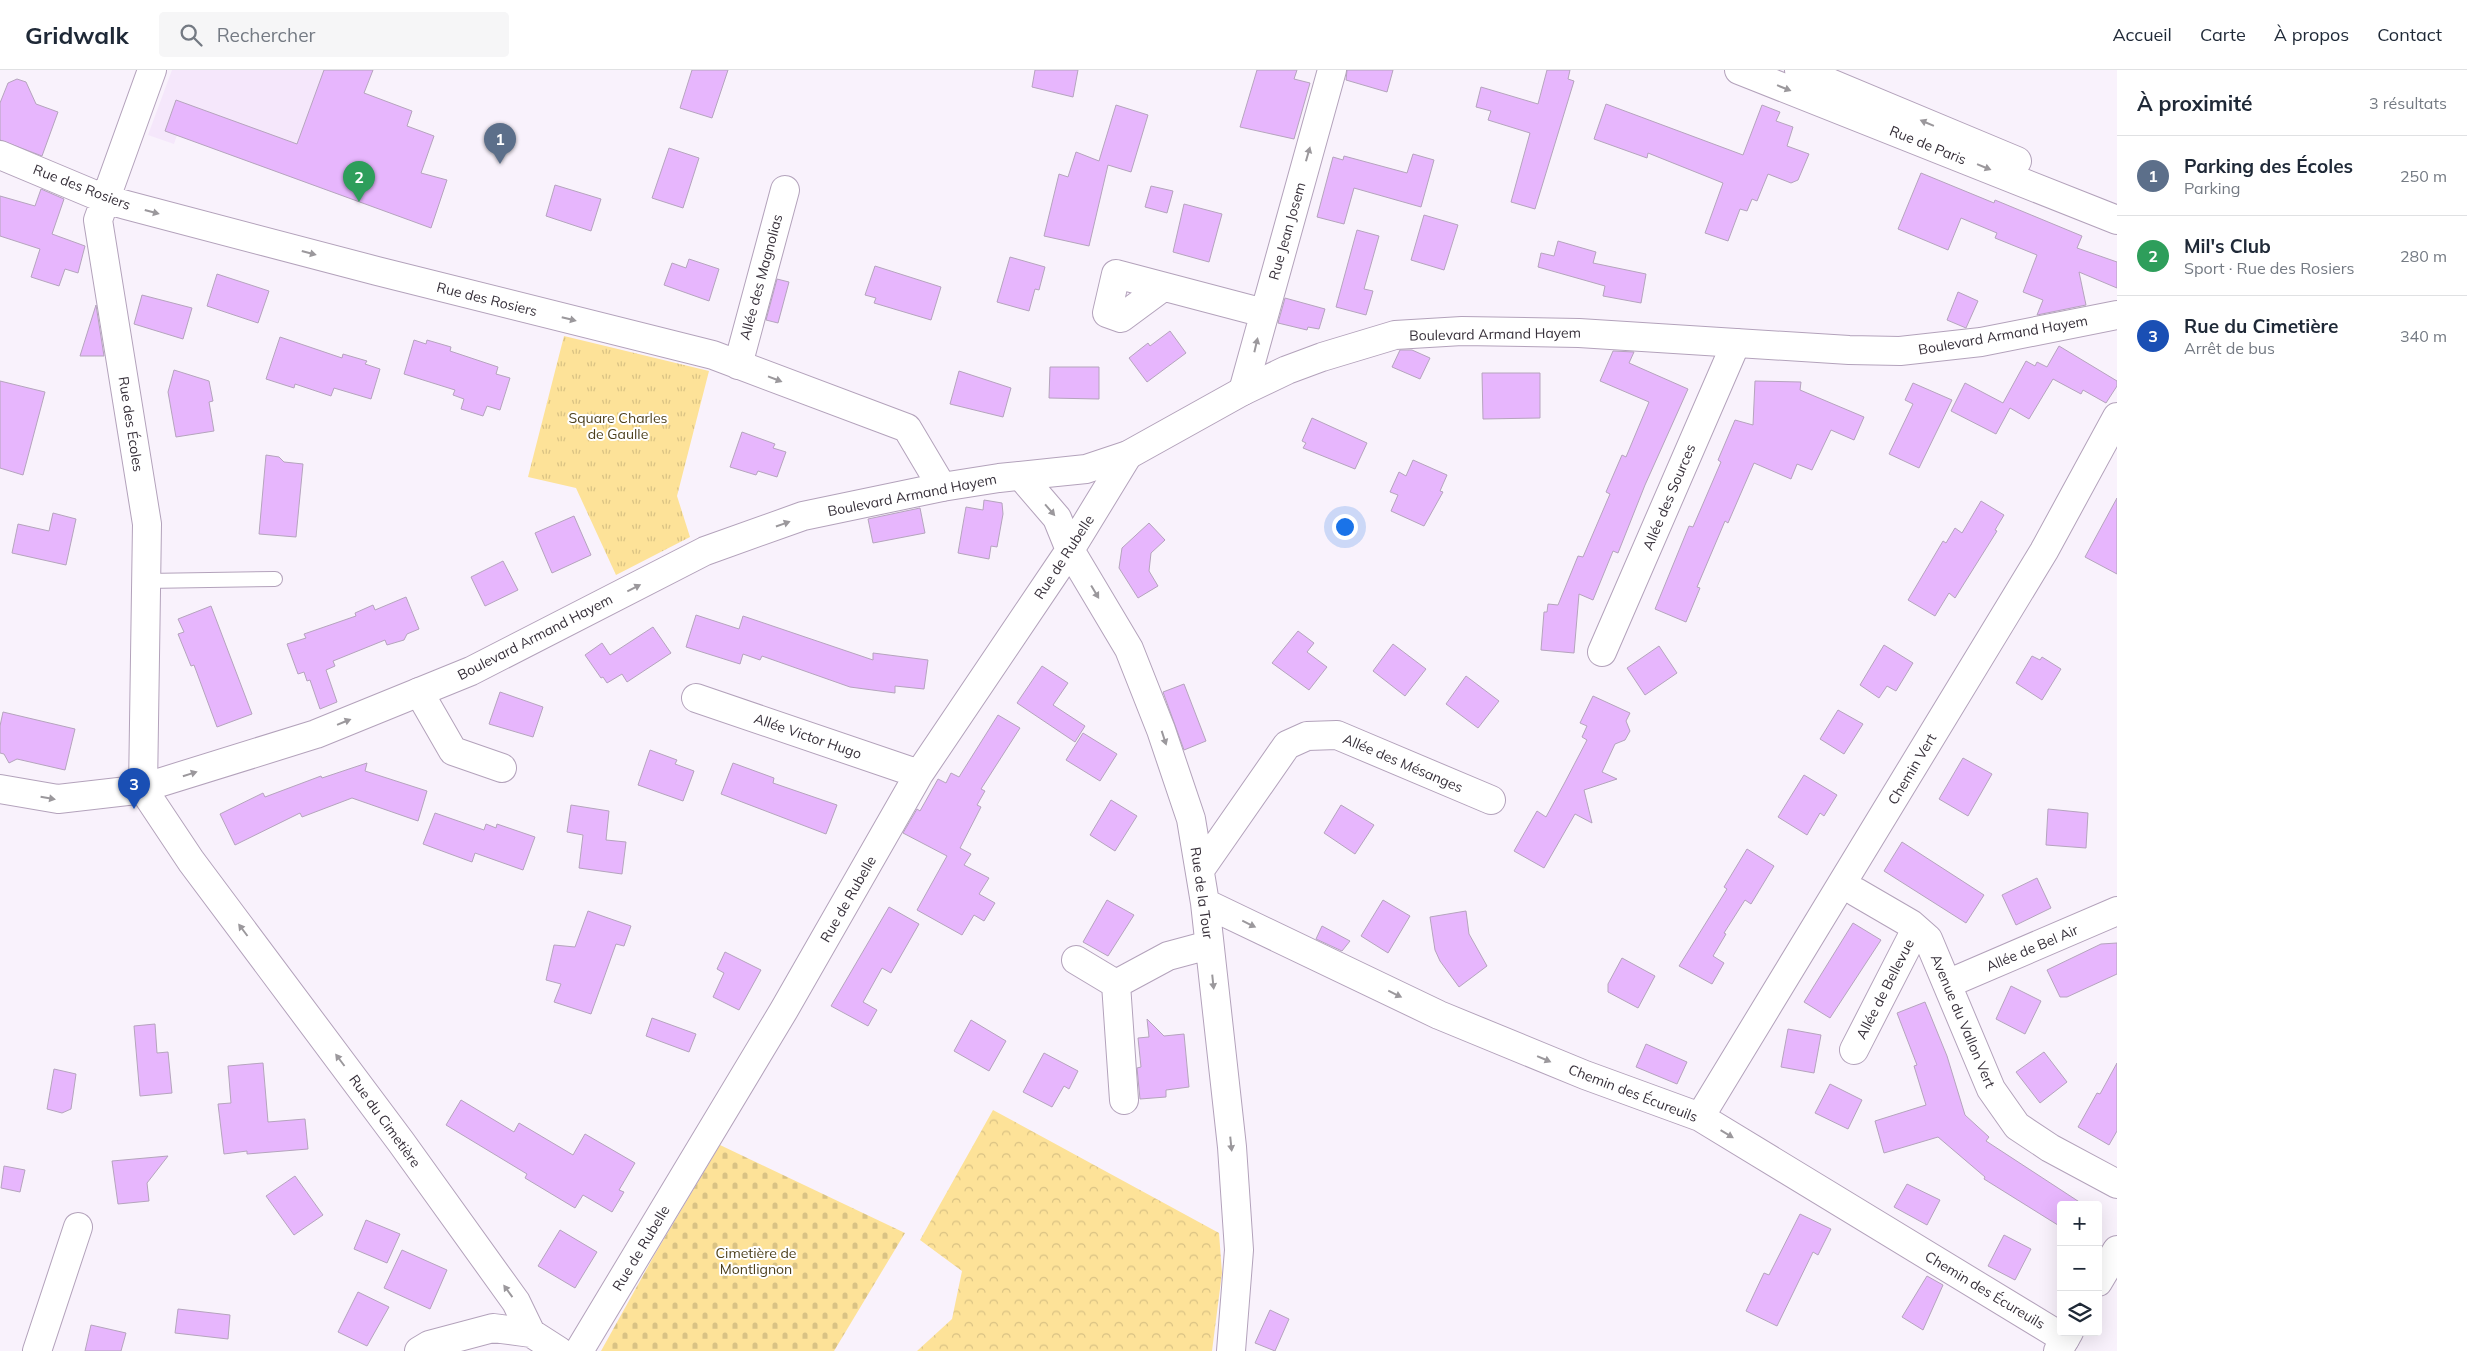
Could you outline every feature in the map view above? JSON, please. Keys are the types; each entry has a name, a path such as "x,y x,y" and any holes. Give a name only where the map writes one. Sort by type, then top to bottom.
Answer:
{"street":[{"name":"Rue des Écoles","path":"143,789 147,524 98,220 152,70"},
{"name":"Rue Jean Josem","path":"1242,392 1252,364 1264,313 1332,70"},
{"name":"Rue de Paris","path":"1739,70 2117,220"},
{"name":"Rue de Paris","path":"1799,70 2117,203"},
{"name":"Rue des Rosiers","path":"0,155 106,198 378,271 713,355 907,428 942,487"},
{"name":"Allée des Magnolias","path":"738,365 784,190"},
{"path":"1163,287 1264,313"},
{"name":"Boulevard Armand Hayem","path":"0,789 58,799 143,789 316,734 471,672 705,551 803,516 942,487 1086,469 1128,455 1286,370 1322,356 1395,335 1462,331 1579,332 1736,343 1900,351 1973,343 2117,315"},
{"name":"Allée des Sources","path":"1602,652 1736,343"},
{"name":"Chemin Vert","path":"1700,1117 2044,551 2117,417"},
{"name":"Rue de Rubelle","path":"579,1351 784,1010 919,774 1070,550 1128,455"},
{"name":"Rue de la Tour","path":"1021,476 1057,518 1070,550 1129,649 1161,730 1191,819 1205,902 1232,1147 1239,1250 1230,1351"},
{"path":"419,692 453,751 502,768"},
{"name":"Allée Victor Hugo","path":"696,698 919,774"},
{"name":"Allée des Mésanges","path":"1200,870 1287,746 1307,736 1337,735 1491,800"},
{"name":"Rue du Cimetière","path":"143,789 191,861 401,1142 510,1294 531,1333 559,1351"},
{"name":"Avenue du Vallon Vert","path":"1856,892 1916,929 1928,939 1991,1089 2017,1126 2050,1148 2117,1184"},
{"name":"Chemin des Écureuils","path":"1205,902 1439,1015 1585,1075 1700,1117 2064,1341"},
{"name":"Allée de Bel Air","path":"1947,984 2117,911"},
{"name":"Allée de Bellevue","path":"1854,1050 1916,929"},
{"path":"1116,984 1168,956 1209,945"},
{"path":"1076,960 1116,984"},
{"path":"1116,984 1124,1100"},
{"path":"37,1351 78,1227"},
{"path":"2102,1275 2117,1250"},
{"path":"424,1348 493,1328 531,1333"}],"lane":[{"path":"146,581 276,579"}],"shaded area":[{"path":"172,70 373,70 358,80 318,187 177,135 174,144 148,135"}],"green space":[{"name":"Square Charles de Gaulle","path":"564,336 709,371 677,496 690,537 616,575 576,488 528,477"},
{"path":"993,1110 1219,1233 1222,1273 1212,1351 917,1351 952,1319 962,1271 920,1240"},
{"name":"Cimetière de Montlignon","path":"720,1145 905,1233 834,1351 601,1351 655,1254"}],"building":[{"path":"324,70 373,70 364,93 412,111 407,126 434,136 421,173 447,180 431,228 165,131 176,100 297,144"},
{"path":"692,70 728,70 712,118 680,108"},
{"path":"1035,70 1078,70 1073,97 1032,87"},
{"path":"1257,70 1297,70 1294,79 1310,83 1294,139 1240,127"},
{"path":"1347,70 1393,70 1387,92 1346,80"},
{"path":"1547,70 1570,70 1568,79 1574,81 1535,209 1511,202 1530,133 1488,120 1491,111 1476,107 1481,87 1538,104"},
{"path":"17,79 26,82 36,104 58,112 42,156 0,140 0,103 8,83"},
{"path":"1606,104 1743,155 1762,105 1780,112 1776,121 1793,127 1787,146 1809,154 1798,180 1791,183 1768,174 1757,201 1752,199 1747,211 1740,209 1728,241 1705,233 1723,183 1648,153 1647,158 1594,139"},
{"path":"1116,105 1148,115 1131,172 1108,165 1089,246 1044,236 1059,174 1068,177 1076,152 1099,161"},
{"path":"669,148 699,158 683,208 652,198"},
{"path":"1413,154 1434,160 1421,207 1354,188 1344,224 1317,217 1333,157 1343,160 1344,156 1407,173"},
{"path":"1921,173 1994,203 1995,200 2082,236 2077,248 2117,262 2117,288 2079,272 2086,305 2037,315 2043,300 2023,292 2037,255 1995,238 1997,233 1961,218 1948,250 1898,229"},
{"path":"555,185 601,199 591,231 546,216"},
{"path":"1151,186 1173,191 1167,213 1145,207"},
{"path":"41,189 64,199 52,234 85,246 78,273 65,269 59,286 31,277 40,249 0,236 0,196 35,206"},
{"path":"1184,204 1222,214 1209,262 1173,252"},
{"path":"1424,215 1458,225 1444,270 1411,260"},
{"path":"1357,230 1379,236 1364,289 1373,291 1366,315 1336,307"},
{"path":"1558,241 1596,252 1593,263 1646,274 1641,303 1603,296 1605,286 1538,267 1541,253 1554,256"},
{"path":"1010,257 1045,267 1039,290 1035,289 1029,311 997,302"},
{"path":"689,259 719,269 709,301 664,285 672,263 686,268"},
{"path":"875,266 941,287 931,320 874,303 876,298 865,295"},
{"path":"217,274 269,291 258,323 207,306"},
{"path":"777,279 789,282 778,323 766,320"},
{"path":"1958,292 1978,301 1966,328 1947,320"},
{"path":"142,295 192,308 183,339 134,324"},
{"path":"1285,298 1325,309 1319,329 1308,327 1307,330 1278,323"},
{"path":"96,305 104,356 80,356"},
{"path":"1170,331 1186,353 1147,382 1129,358 1148,343 1150,346"},
{"path":"280,337 342,358 343,354 367,361 365,364 380,369 371,399 334,388 331,396 295,384 294,388 266,379"},
{"path":"414,340 426,344 427,340 451,347 450,351 498,367 496,374 510,378 500,410 487,406 483,416 461,409 464,399 453,395 455,390 404,374"},
{"path":"2059,346 2117,381 2117,386 2106,403 2083,390 2081,394 2053,379 2029,419 2010,408 1996,434 1951,411 1965,383 2003,403 2026,361 2035,366 2037,362 2047,367"},
{"path":"1400,350 1412,350 1430,358 1420,379 1392,367"},
{"path":"1613,351 1634,352 1629,363 1688,389 1645,485 1618,553 1613,551 1593,600 1579,594 1574,653 1541,650 1544,612 1547,612 1548,604 1558,605 1578,556 1583,557 1610,494 1606,492 1622,455 1626,457 1649,402 1600,381"},
{"path":"1050,367 1099,367 1099,399 1049,398"},
{"path":"174,370 209,381 213,401 209,402 214,431 176,437 168,392"},
{"path":"959,371 1011,388 1003,417 950,404"},
{"path":"1482,373 1540,373 1540,418 1483,419"},
{"path":"0,381 45,392 23,475 0,468"},
{"path":"1755,381 1801,382 1800,390 1864,417 1854,440 1831,430 1812,470 1797,464 1791,479 1754,463 1728,523 1725,521 1697,587 1700,588 1686,622 1655,609 1689,526 1693,527 1721,462 1718,460 1735,420 1753,425"},
{"path":"1913,383 1952,400 1919,468 1889,454 1913,404 1905,400"},
{"path":"1312,418 1367,443 1355,469 1303,448 1306,443 1302,441"},
{"path":"742,432 775,444 773,448 786,452 777,477 758,471 756,475 730,467"},
{"path":"266,455 279,457 284,462 303,464 296,537 259,534"},
{"path":"1413,460 1447,475 1440,491 1443,492 1424,526 1391,511 1398,495 1390,492 1399,472 1406,476"},
{"path":"2117,498 2117,574 2085,557"},
{"path":"984,500 1002,503 1003,514 997,547 991,546 989,559 958,553 966,507 983,510"},
{"path":"1981,501 2004,515 1995,530 1997,531 1955,598 1949,593 1935,616 1908,600 1943,541 1946,543 1955,528 1962,533"},
{"path":"920,508 925,533 873,543 868,519"},
{"path":"53,513 76,519 66,565 12,553 18,524 49,531"},
{"path":"574,516 591,555 552,573 535,533"},
{"path":"1149,523 1165,540 1151,553 1149,571 1158,586 1138,598 1119,568 1122,548"},
{"path":"503,561 518,590 485,606 471,577"},
{"path":"406,597 419,629 407,634 404,640 387,645 385,640 333,661 335,666 326,670 337,702 320,709 310,680 307,681 304,672 298,674 287,644 306,638 304,634 356,616 355,613 373,605 375,610"},
{"path":"211,606 252,714 217,727 194,665 191,666 178,634 184,632 178,619"},
{"path":"696,615 739,629 743,616 873,660 873,653 928,660 924,689 895,686 895,693 850,687 762,656 760,660 743,654 740,664 686,647"},
{"path":"653,627 671,653 627,682 622,674 607,683 603,677 601,678 585,655 602,643 610,655"},
{"path":"1298,631 1314,643 1307,652 1327,667 1309,690 1272,663"},
{"path":"1393,644 1426,669 1405,696 1373,671"},
{"path":"1884,645 1913,663 1896,691 1887,686 1879,698 1860,685"},
{"path":"1659,646 1677,673 1645,695 1627,668"},
{"path":"2032,656 2040,660 2042,657 2061,669 2042,700 2016,683"},
{"path":"1042,666 1068,683 1053,705 1085,726 1075,742 1017,703"},
{"path":"1466,676 1499,701 1478,728 1446,704"},
{"path":"1184,684 1206,741 1184,750 1163,692"},
{"path":"500,692 543,707 533,737 489,724"},
{"path":"1593,696 1630,713 1626,721 1630,731 1625,740 1615,744 1602,772 1617,779 1584,790 1592,823 1575,814 1544,868 1514,851 1537,811 1546,817 1587,740 1582,737 1587,726 1580,723"},
{"path":"1838,710 1863,724 1844,754 1820,739"},
{"path":"3,712 75,729 65,770 17,759 9,763 4,754 0,753 0,726"},
{"path":"998,715 1020,728 981,789 985,791 977,805 981,807 960,848 971,854 964,865 989,878 979,894 995,903 984,921 974,915 962,935 917,910 947,856 903,833 917,809 920,811 938,779 946,783 951,773 959,777"},
{"path":"1083,733 1117,754 1100,781 1066,760"},
{"path":"650,750 677,760 675,764 694,771 683,801 638,785"},
{"path":"1963,758 1992,774 1968,816 1939,799"},
{"path":"367,763 365,771 427,791 418,821 352,798 302,817 300,813 235,845 220,814 263,793 265,797 321,776 322,778"},
{"path":"733,763 774,778 773,783 837,805 826,834 721,794"},
{"path":"1804,775 1837,795 1824,816 1820,813 1807,835 1778,817"},
{"path":"1111,800 1137,816 1115,851 1090,835"},
{"path":"571,805 609,811 606,840 626,842 622,874 579,868 583,835 567,832"},
{"path":"1341,805 1374,825 1355,854 1324,833"},
{"path":"2048,809 2088,813 2086,848 2046,845"},
{"path":"435,813 484,830 486,824 496,828 497,824 535,837 523,870 475,853 472,862 423,844"},
{"path":"1902,842 1984,895 1966,923 1884,871"},
{"path":"1747,849 1774,866 1751,904 1745,900 1724,933 1726,934 1713,956 1724,963 1712,984 1679,966 1727,889 1724,887"},
{"path":"2037,878 2051,908 2016,925 2002,895"},
{"path":"1107,900 1134,915 1108,956 1083,942"},
{"path":"1383,900 1410,916 1388,953 1361,936"},
{"path":"889,907 919,924 891,973 882,968 863,1002 877,1010 868,1026 831,1006"},
{"path":"588,911 631,926 624,946 616,944 591,1014 554,1002 561,984 546,980 554,945 575,947"},
{"path":"1466,911 1469,934 1487,966 1459,987 1440,961 1435,950 1430,917"},
{"path":"1853,923 1881,940 1830,1018 1804,1002"},
{"path":"1322,926 1350,941 1342,951 1316,939"},
{"path":"2117,943 2117,974 2067,997 2060,997 2047,970 2101,944"},
{"path":"725,952 761,970 739,1010 713,997 724,973 717,969"},
{"path":"1622,958 1655,976 1638,1008 1608,992 1608,984"},
{"path":"2011,986 2041,1001 2025,1034 1996,1019"},
{"path":"1925,1002 1947,1056 1965,1115 1989,1137 1986,1141 2078,1201 2057,1201 2057,1225 1984,1179 1985,1177 1938,1137 1884,1153 1875,1121 1926,1105 1914,1066 1917,1065 1897,1013"},
{"path":"652,1018 696,1034 689,1052 646,1036"},
{"path":"1147,1019 1164,1036 1184,1034 1189,1087 1166,1090 1166,1097 1140,1099 1137,1068 1141,1067 1138,1038 1149,1037"},
{"path":"971,1020 1006,1041 989,1071 954,1051"},
{"path":"155,1024 157,1053 168,1052 172,1093 140,1096 134,1026"},
{"path":"1788,1029 1821,1035 1814,1073 1781,1067"},
{"path":"1646,1044 1687,1062 1677,1084 1636,1067"},
{"path":"2044,1052 2067,1082 2040,1103 2016,1072"},
{"path":"1044,1053 1078,1071 1069,1089 1064,1086 1052,1107 1023,1092"},
{"path":"263,1063 268,1122 305,1119 308,1149 247,1154 247,1151 224,1154 218,1104 231,1103 228,1066"},
{"path":"2117,1063 2117,1131 2109,1145 2078,1127 2097,1093 2100,1094"},
{"path":"54,1069 76,1074 71,1109 62,1113 47,1109"},
{"path":"1830,1084 1862,1100 1848,1129 1815,1113"},
{"path":"461,1100 514,1132 519,1123 573,1155 585,1134 635,1163 619,1190 624,1192 612,1212 583,1195 575,1208 525,1178 527,1174 446,1125"},
{"path":"168,1156 147,1183 149,1201 118,1204 112,1161"},
{"path":"4,1166 25,1170 20,1192 1,1188"},
{"path":"295,1176 323,1215 294,1235 266,1196"},
{"path":"1907,1184 1940,1200 1927,1225 1894,1207"},
{"path":"1800,1214 1831,1229 1818,1255 1813,1252 1777,1326 1746,1311 1764,1273 1769,1275"},
{"path":"366,1220 400,1234 387,1263 354,1249"},
{"path":"560,1230 597,1252 575,1288 538,1266"},
{"path":"2004,1235 2031,1249 2015,1280 1988,1266"},
{"path":"402,1250 447,1270 430,1309 384,1288"},
{"path":"1927,1276 1943,1285 1923,1330 1902,1317"},
{"path":"358,1292 389,1307 367,1346 338,1332"},
{"path":"178,1309 230,1315 228,1339 175,1333"},
{"path":"1270,1310 1289,1319 1275,1351 1255,1343"},
{"path":"91,1325 126,1333 121,1351 85,1351"}],"place":[{"name":"Parking des Écoles","path":"500,164"},
{"name":"Mil's Club","path":"359,202"},
{"name":"Rue du Cimetière","path":"134,809"}]}
